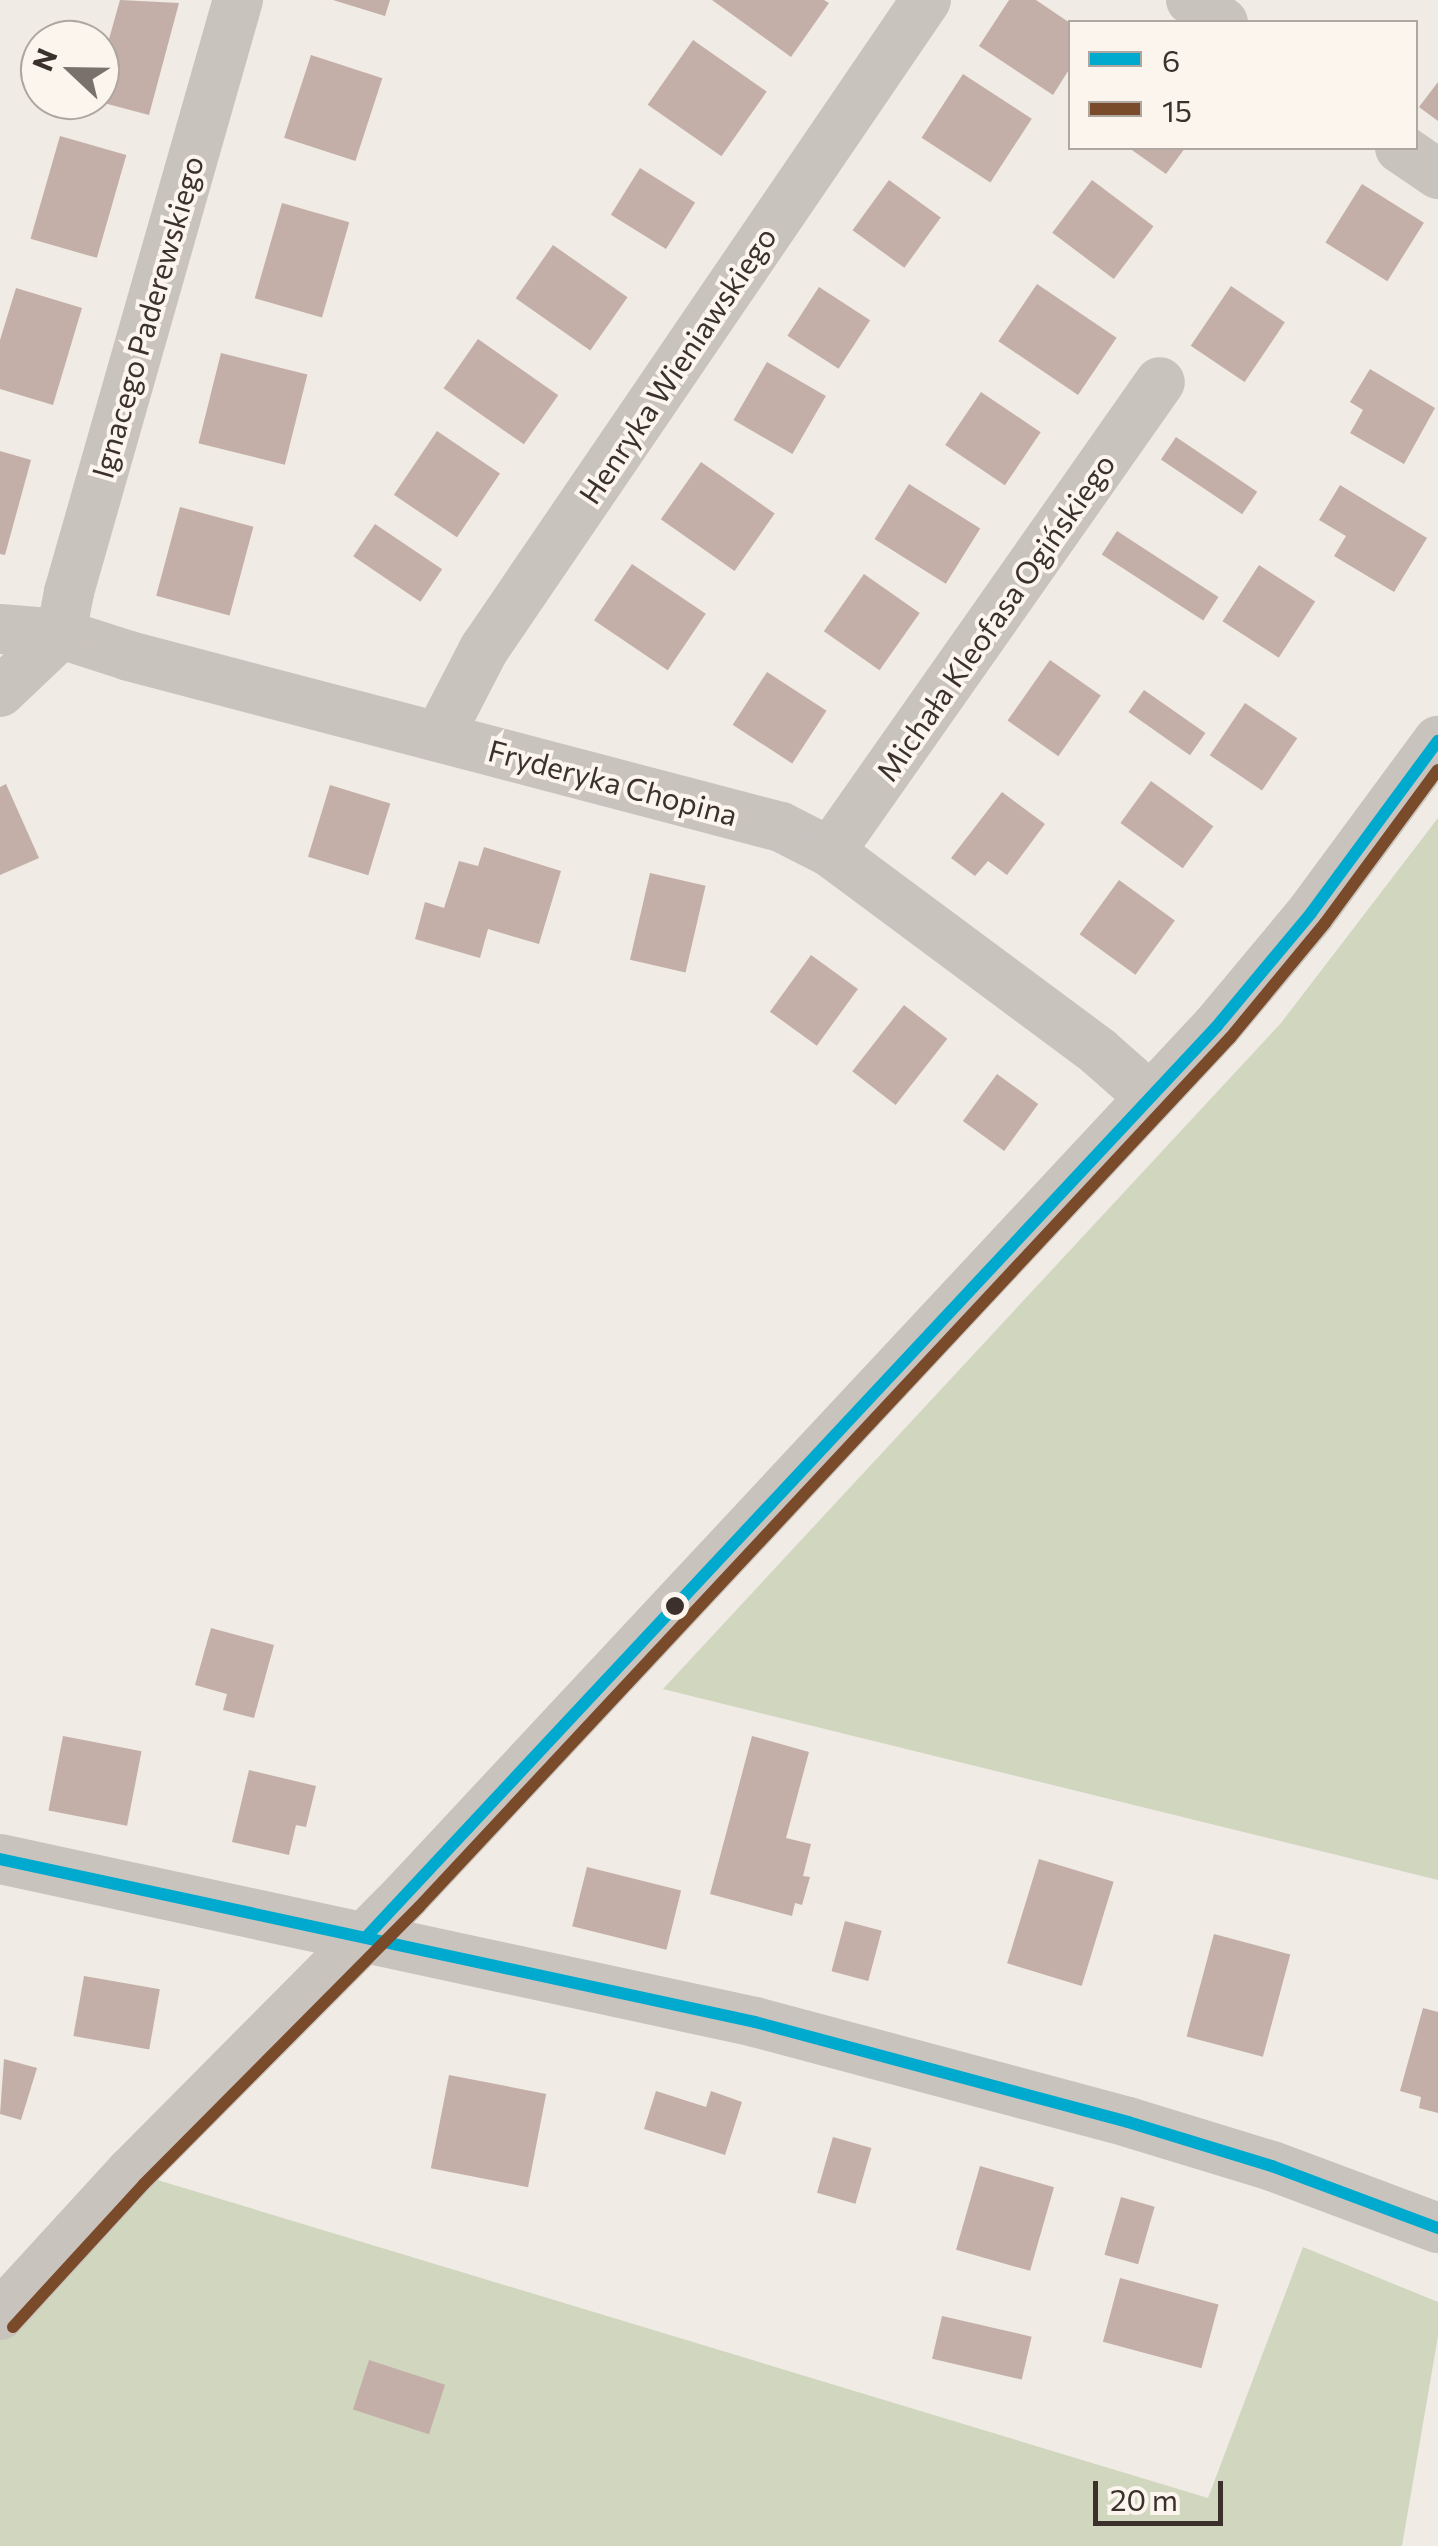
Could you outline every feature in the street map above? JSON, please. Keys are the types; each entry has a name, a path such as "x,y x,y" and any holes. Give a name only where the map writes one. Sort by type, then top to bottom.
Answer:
{"street":[{"name":"Ignacego Paderewskiego","path":"61,634 68,592 238,0"},
{"name":"Henryka Wieniawskiego","path":"439,736 484,649 926,0"},
{"path":"1191,0 1220,20"},
{"path":"1403,150 1438,174"},
{"name":"Michała Kleofasa Ogińskiego","path":"830,852 1160,382"},
{"name":"Fryderyka Chopina","path":"0,629 61,634 129,656 780,828 830,852 1098,1052 1150,1097"},
{"path":"0,692 61,634"},
{"path":"0,2315 131,2172 368,1935 1217,1026 1311,913 1438,741"},
{"path":"0,1859 368,1935 755,2022 1128,2122 1272,2166 1438,2228"}],"green space":[{"path":"1438,818 1438,1880 663,1689 1281,1023"},
{"path":"131,2172 1208,2498 1303,2247 1438,2302 1438,2336 1402,2546 0,2546 0,2314"}],"building":[{"path":"120,0 179,3 149,115 120,107 120,20 114,20"},
{"path":"333,0 390,0 385,16"},
{"path":"712,0 824,0 829,3 791,57"},
{"path":"1009,0 1036,0 1068,22 1068,71 1053,95 979,46"},
{"path":"693,40 767,92 721,156 648,105"},
{"path":"311,55 382,78 355,161 284,138"},
{"path":"963,74 1032,119 990,182 922,138"},
{"path":"1438,82 1438,121 1419,107"},
{"path":"60,136 126,155 97,258 31,239"},
{"path":"1132,150 1184,150 1166,174"},
{"path":"640,168 695,202 666,249 611,215"},
{"path":"889,180 941,218 904,268 853,230"},
{"path":"1092,180 1153,226 1114,279 1052,233"},
{"path":"1362,184 1424,223 1387,281 1325,243"},
{"path":"282,203 349,222 322,317 255,298"},
{"path":"553,245 628,297 590,350 516,298"},
{"path":"1037,284 1117,338 1078,395 998,341"},
{"path":"1231,286 1285,322 1245,382 1191,346"},
{"path":"819,287 870,320 839,369 787,336"},
{"path":"16,288 82,308 53,405 0,389 0,340"},
{"path":"478,339 558,395 524,444 444,388"},
{"path":"221,353 307,375 285,465 199,443"},
{"path":"767,362 826,396 792,454 734,420"},
{"path":"1370,369 1435,408 1404,464 1350,433 1363,410 1350,402"},
{"path":"981,392 1041,432 1005,485 945,445"},
{"path":"437,431 500,473 457,537 394,495"},
{"path":"1176,437 1257,492 1242,514 1161,459"},
{"path":"0,451 31,460 5,555 0,554"},
{"path":"701,462 775,514 735,571 661,519"},
{"path":"909,484 980,529 946,584 875,539"},
{"path":"1340,485 1427,538 1394,592 1334,556 1346,536 1319,520"},
{"path":"180,507 253,527 230,616 156,596"},
{"path":"375,524 442,569 420,602 353,556"},
{"path":"1117,531 1218,597 1203,620 1102,554"},
{"path":"632,564 706,614 668,670 594,620"},
{"path":"1259,565 1315,601 1279,658 1223,621"},
{"path":"864,574 920,613 880,670 824,631"},
{"path":"1050,660 1101,696 1058,756 1008,721"},
{"path":"767,672 827,711 792,764 733,725"},
{"path":"1144,690 1205,733 1190,755 1129,712"},
{"path":"1245,703 1297,738 1262,790 1210,755"},
{"path":"1151,781 1213,826 1183,868 1120,823"},
{"path":"6,784 39,858 0,875 0,787"},
{"path":"330,785 390,803 368,875 308,857"},
{"path":"1002,792 1045,824 1007,875 988,861 975,876 951,858"},
{"path":"484,847 561,871 539,944 488,929 480,958 415,939 425,902 444,908 459,861 478,866"},
{"path":"650,873 706,886 686,973 630,960"},
{"path":"1119,880 1175,921 1135,975 1080,934"},
{"path":"811,955 858,989 817,1046 770,1012"},
{"path":"904,1005 947,1039 896,1105 852,1071"},
{"path":"997,1074 1038,1104 1004,1151 963,1121"},
{"path":"211,1628 274,1645 254,1718 223,1710 227,1694 195,1685"},
{"path":"63,1736 142,1751 127,1826 48,1811"},
{"path":"752,1736 809,1752 786,1838 811,1844 803,1876 810,1877 802,1905 795,1903 792,1916 710,1894"},
{"path":"249,1770 316,1786 306,1827 296,1825 289,1855 232,1842"},
{"path":"1039,1859 1114,1882 1082,1986 1007,1963"},
{"path":"587,1867 681,1890 666,1950 572,1926"},
{"path":"845,1921 882,1931 868,1981 832,1971"},
{"path":"1214,1934 1290,1954 1263,2057 1187,2036"},
{"path":"84,1976 160,1989 149,2049 73,2036"},
{"path":"1423,2008 1438,2012 1438,2113 1419,2108 1421,2097 1400,2091"},
{"path":"4,2059 37,2068 21,2120 0,2114"},
{"path":"449,2075 546,2094 528,2187 431,2168"},
{"path":"656,2091 706,2107 711,2091 742,2102 725,2155 644,2129"},
{"path":"833,2137 871,2148 855,2204 817,2193"},
{"path":"980,2166 1054,2187 1030,2271 956,2250"},
{"path":"1121,2197 1155,2207 1138,2264 1104,2255"},
{"path":"1120,2278 1219,2304 1201,2368 1103,2342"},
{"path":"942,2316 1032,2337 1022,2380 932,2359"},
{"path":"369,2360 445,2385 429,2434 353,2409"}],"transit line":[{"name":"6","path":"368,1935 1217,1026 1311,913 1438,741"},
{"name":"15","path":"13,2327 144,2184 419,1907 1230,1038 1325,923 1438,770"},
{"name":"6","path":"0,1859 755,2022 1128,2122 1272,2166 1438,2228"}]}
